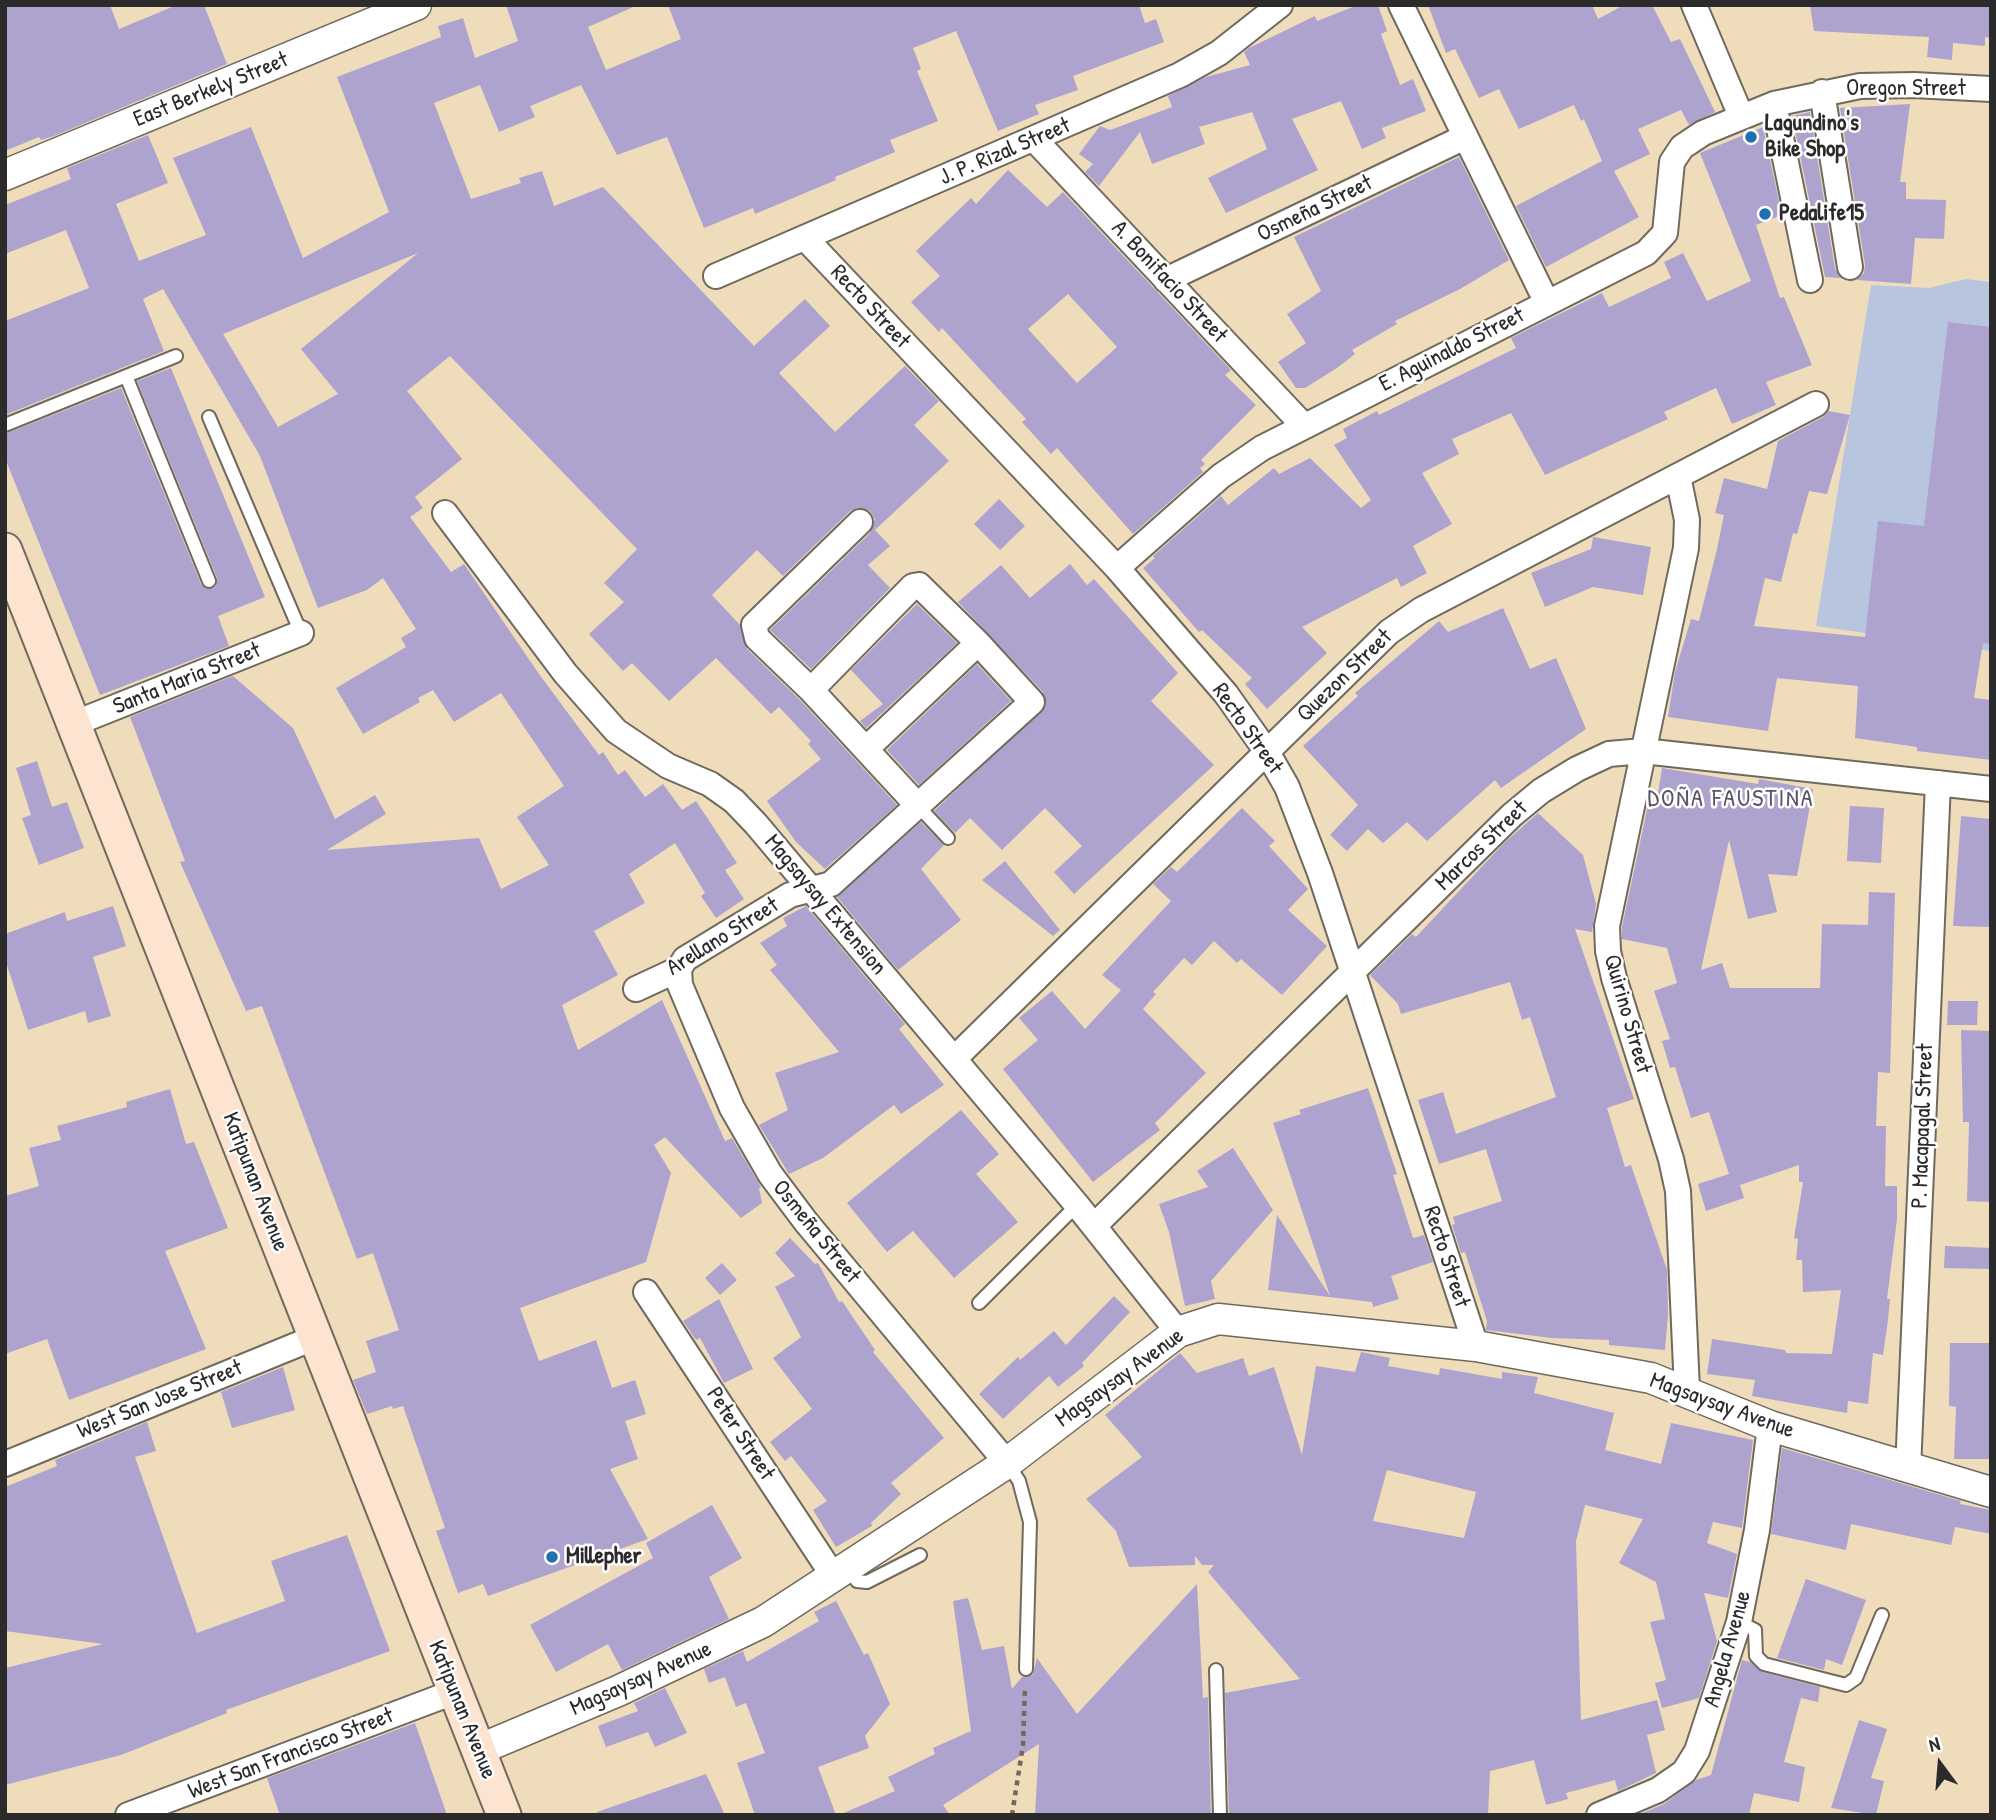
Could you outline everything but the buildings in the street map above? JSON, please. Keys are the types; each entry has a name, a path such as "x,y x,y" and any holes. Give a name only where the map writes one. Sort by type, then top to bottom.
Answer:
{"main road":[{"name":"Katipunan Avenue","path":"5,550 504,1815"}],"street":[{"name":"East Berkely Street","path":"5,175 416,5"},
{"name":"J. P. Rizal Street","path":"716,276 1180,75 1229,46 1280,5"},
{"path":"1401,5 1547,303"},
{"path":"1694,5 1741,116"},
{"name":"Oregon Street","path":"1741,116 1774,104 1860,86 1991,89"},
{"path":"1822,92 1850,267"},
{"path":"1774,104 1810,280"},
{"name":"E. Aguinaldo Street","path":"1117,568 1221,476 1262,448 1657,245 1668,221 1672,162 1682,147 1703,133 1741,116"},
{"name":"Osmeña Street","path":"1166,280 1465,137"},
{"name":"A. Bonifacio Street","path":"1034,139 1303,425"},
{"name":"Recto Street","path":"805,238 1117,568 1226,694 1267,752 1287,787 1302,823 1476,1346"},
{"name":"Quezon Street","path":"955,1058 1389,632 1421,610 1816,404"},
{"name":"Quirino Street","path":"1678,476 1687,520 1686,548 1607,926 1608,951 1678,1191 1687,1390"},
{"name":"Magsaysay Extension","path":"445,513 565,673 616,731 668,766 710,784 734,801 955,1058 1178,1332"},
{"path":"860,522 754,625 757,638 811,690 919,807"},
{"path":"811,690 913,586 925,588 978,642 866,749"},
{"name":"Santa Maria Street","path":"74,724 301,633"},
{"name":"Arellano Street","path":"636,989 679,968 685,959 790,895 831,884 1031,705 1031,699 978,642"},
{"name":"Marcos Street","path":"1094,1226 1512,815 1541,791 1609,754 1643,751 1991,789"},
{"name":"P. Macapagal Street","path":"1908,1469 1937,783"},
{"name":"Osmeña Street","path":"679,968 680,985 732,1108 770,1174 806,1222 1007,1463"},
{"name":"Peter Street","path":"646,1292 841,1573"},
{"name":"Magsaysay Avenue","path":"478,1751 697,1655 763,1622 1007,1463 1178,1332 1218,1319 1476,1346 1630,1374 1687,1390 1770,1426 1991,1493"},
{"name":"West San Jose Street","path":"5,1464 316,1337"},
{"name":"Angela Avenue","path":"1599,1815 1658,1790 1685,1772 1697,1751 1740,1622 1757,1530 1770,1426"},
{"name":"West San Francisco Street","path":"128,1815 454,1692"}],"lane":[{"path":"5,425 176,356"},
{"path":"126,376 209,582"},
{"path":"209,417 301,633"},
{"path":"919,807 948,838"},
{"path":"979,1303 1077,1205"},
{"path":"1007,1463 1022,1490 1030,1522 1026,1669"},
{"path":"841,1573 857,1581 867,1582 920,1555"},
{"path":"1740,1622 1755,1630 1756,1656 1763,1664 1846,1685 1856,1678 1882,1615"},
{"path":"1216,1670 1220,1815"}],"path":[{"path":"1012,1815 1023,1745 1026,1669"}],"shaded area":[{"path":"1966,279 1991,282 1991,651 1816,626 1871,285 1929,288"}],"place":[{"name":"Lagundino's Bike Shop","path":"1751,137"},
{"name":"Pedalife15","path":"1765,214"},
{"name":"Millepher","path":"552,1557"}],"district":[{"name":"DOÑA FAUSTINA","path":"1731,800"}]}
